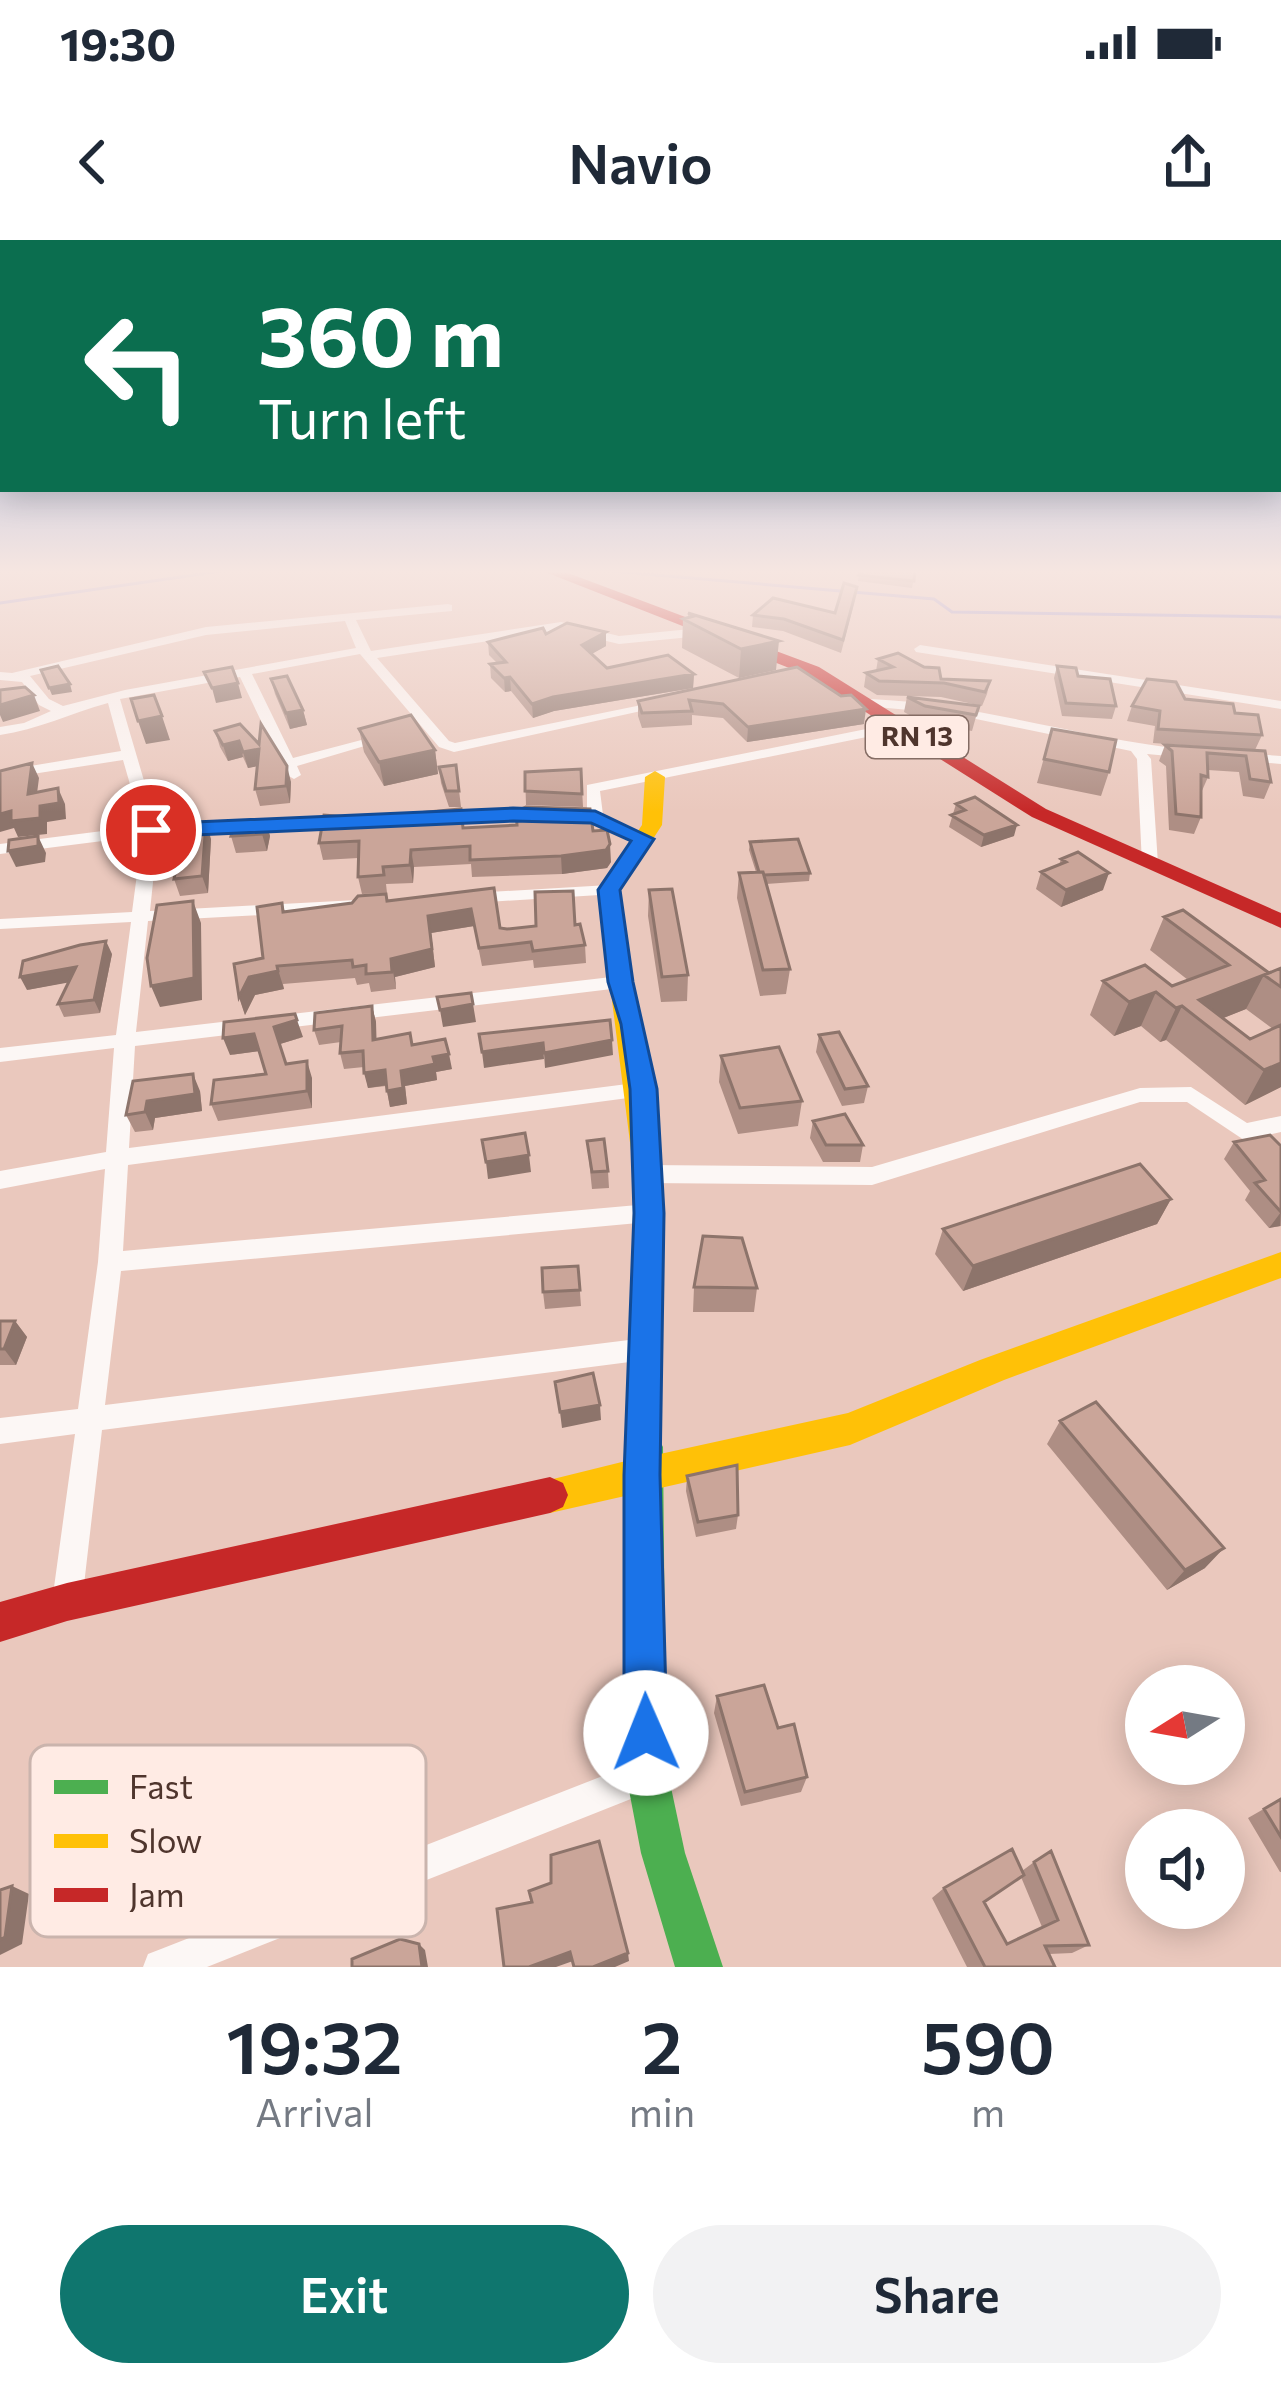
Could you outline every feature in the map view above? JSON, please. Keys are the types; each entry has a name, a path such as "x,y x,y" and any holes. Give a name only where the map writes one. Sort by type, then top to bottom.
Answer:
{"street":[{"path":"0,676 114,651"},
{"path":"0,731 27,727 62,711 113,698 378,651"},
{"name":"RN 13","path":"758,651 871,704 1002,793 1281,921"},
{"path":"930,651 1281,705"},
{"path":"368,652 444,744 470,748 676,701"},
{"path":"245,674 292,769 432,725"},
{"path":"18,675 44,702 62,711"},
{"path":"67,1602 110,1262 125,1039 151,830 113,698"},
{"path":"871,704 941,705 1138,751 1281,760"},
{"path":"595,817 592,788 901,726"},
{"path":"1138,751 1144,759 1150,864"},
{"path":"0,775 126,755"},
{"path":"656,777 657,800 643,839 609,890 620,982 634,1024 643,1089 649,1213 642,1475 646,1776 662,1860 699,1967"},
{"path":"422,818 595,817 643,839"},
{"path":"0,849 151,830 355,821"},
{"path":"443,900 609,890"},
{"path":"0,924 373,904"},
{"path":"0,1055 620,982"},
{"path":"0,1180 118,1158 643,1089"},
{"path":"647,1174 872,1176 1140,1095 1191,1094 1244,1132 1281,1124"},
{"path":"110,1262 649,1213"},
{"path":"0,1622 67,1602 850,1430 992,1370 1281,1265"},
{"path":"0,1431 644,1349"},
{"path":"426,1863 646,1776"},
{"path":"161,1967 237,1937"}],"building":[{"path":"496,651 588,651 607,668 668,655 694,674 532,704 510,677 504,678 490,664 506,662"},
{"path":"898,653 924,667 939,668 941,679 990,681 985,692 944,683 879,681 866,673 893,667 878,659"},
{"path":"58,666 70,684 49,688 41,670"},
{"path":"1057,666 1076,668 1078,676 1110,679 1116,706 1066,703"},
{"path":"232,667 238,683 212,688 204,672"},
{"path":"797,667 841,696 851,695 866,709 748,727 723,704 689,700 692,711 642,713 638,701"},
{"path":"287,676 303,710 286,713 271,679"},
{"path":"1147,679 1176,682 1185,699 1233,704 1235,713 1258,715 1262,735 1158,729 1160,711 1132,706"},
{"path":"25,687 34,695 0,705 0,690"},
{"path":"154,695 162,716 138,721 131,699"},
{"path":"907,697 979,706 976,715 925,706"},
{"path":"411,715 435,750 379,762 359,729"},
{"path":"240,724 259,744 261,724 287,766 286,786 255,789 259,749 243,752 239,741 223,745 215,731"},
{"path":"1052,729 1116,740 1109,772 1044,759"},
{"path":"1165,745 1265,751 1271,782 1250,779 1246,756 1207,753 1208,777 1201,775 1201,817 1176,814 1172,751"},
{"path":"32,763 28,794 58,788 59,803 40,806 40,818 11,821 11,811 0,814 0,771"},
{"path":"456,765 459,791 446,791 439,767"},
{"path":"581,769 582,794 525,791 525,772"},
{"path":"975,797 1017,825 984,835 951,815 965,810 956,804"},
{"path":"526,807 590,809 593,831 607,830 610,844 606,850 561,856 470,860 470,846 411,850 410,865 383,867 384,875 358,877 359,841 319,843 324,815 364,818 461,809 463,828 517,825 516,811"},
{"path":"265,820 262,834 231,836 235,822"},
{"path":"206,822 202,876 174,879 181,844 167,846 168,827"},
{"path":"38,836 38,846 8,851 9,840"},
{"path":"798,839 810,873 759,872 750,842"},
{"path":"1078,852 1109,873 1066,890 1041,872 1066,862 1061,859"},
{"path":"763,872 790,969 763,970 739,873"},
{"path":"494,888 500,928 507,929 536,926 535,892 573,891 575,925 580,924 585,945 533,951 531,942 479,948 471,909 428,916 432,949 391,959 392,972 366,974 366,965 353,967 352,960 277,966 278,971 249,977 239,997 234,964 263,958 257,907 282,903 283,912 352,903 358,896 386,894 387,901"},
{"path":"672,889 688,975 662,977 649,890"},
{"path":"193,901 194,978 151,986 147,958 157,905"},
{"path":"1183,910 1269,973 1199,1000 1250,1039 1281,1025 1281,1063 1264,1070 1182,1006 1176,1008 1156,992 1129,1002 1103,981 1145,965 1172,986 1229,965 1164,917"},
{"path":"106,941 94,1000 58,1004 76,967 20,977 23,961"},
{"path":"1281,968 1281,987 1264,975"},
{"path":"471,993 473,1004 440,1010 437,997"},
{"path":"372,1006 373,1040 410,1033 412,1045 445,1039 449,1054 433,1057 435,1064 401,1071 403,1088 387,1091 385,1070 364,1073 363,1051 340,1053 342,1026 314,1030 315,1013"},
{"path":"295,1014 297,1020 274,1027 286,1064 307,1061 307,1091 211,1104 214,1080 266,1074 254,1034 223,1038 224,1022"},
{"path":"610,1020 612,1040 544,1053 543,1043 482,1052 479,1034"},
{"path":"839,1032 868,1086 845,1089 819,1035"},
{"path":"779,1047 802,1101 740,1108 721,1056"},
{"path":"193,1074 195,1094 147,1101 145,1112 126,1115 133,1081"},
{"path":"845,1114 863,1145 826,1145 813,1121"},
{"path":"525,1133 529,1155 486,1162 482,1140"},
{"path":"1270,1135 1281,1146 1281,1212 1255,1183 1265,1180 1234,1142"},
{"path":"604,1139 608,1171 592,1172 587,1141"},
{"path":"1140,1164 1171,1199 973,1266 943,1229"},
{"path":"703,1236 742,1238 757,1288 694,1287"},
{"path":"578,1266 580,1290 543,1292 542,1268"},
{"path":"0,1321 15,1321 4,1349 0,1349"},
{"path":"593,1373 600,1405 560,1412 555,1382"},
{"path":"1096,1402 1224,1548 1185,1570 1060,1421"},
{"path":"737,1465 738,1515 698,1522 687,1476"},
{"path":"764,1685 778,1728 794,1724 807,1777 745,1792 717,1696"},
{"path":"1281,1799 1281,1837 1264,1809"},
{"path":"599,1841 628,1953 593,1967 574,1967 570,1952 529,1967 504,1967 497,1909 532,1902 529,1891 551,1883 551,1855"},
{"path":"1012,1849 1024,1875 984,1902 1007,1944 1058,1920 1034,1862 1051,1851 1089,1945 1045,1946 1055,1967 985,1967 944,1888"},
{"path":"12,1886 5,1937 0,1940 0,1890"},
{"path":"400,1939 419,1944 422,1967 352,1967 352,1959"}],"traffic: fast":[{"path":"645,1447 645,1764 663,1853 699,1967"}],"traffic: slow":[{"path":"645,1447 648,1174 609,890 652,825 655,777"},
{"path":"550,1495 850,1429 992,1370 1281,1265"}],"traffic: jam":[{"path":"759,651 813,671 1039,813 1281,921"},
{"path":"0,1622 67,1602 550,1495"}],"route":[{"path":"151,830 513,814 595,817 643,839 609,890 620,982 634,1024 643,1089 649,1213 642,1475 646,1733"}]}
